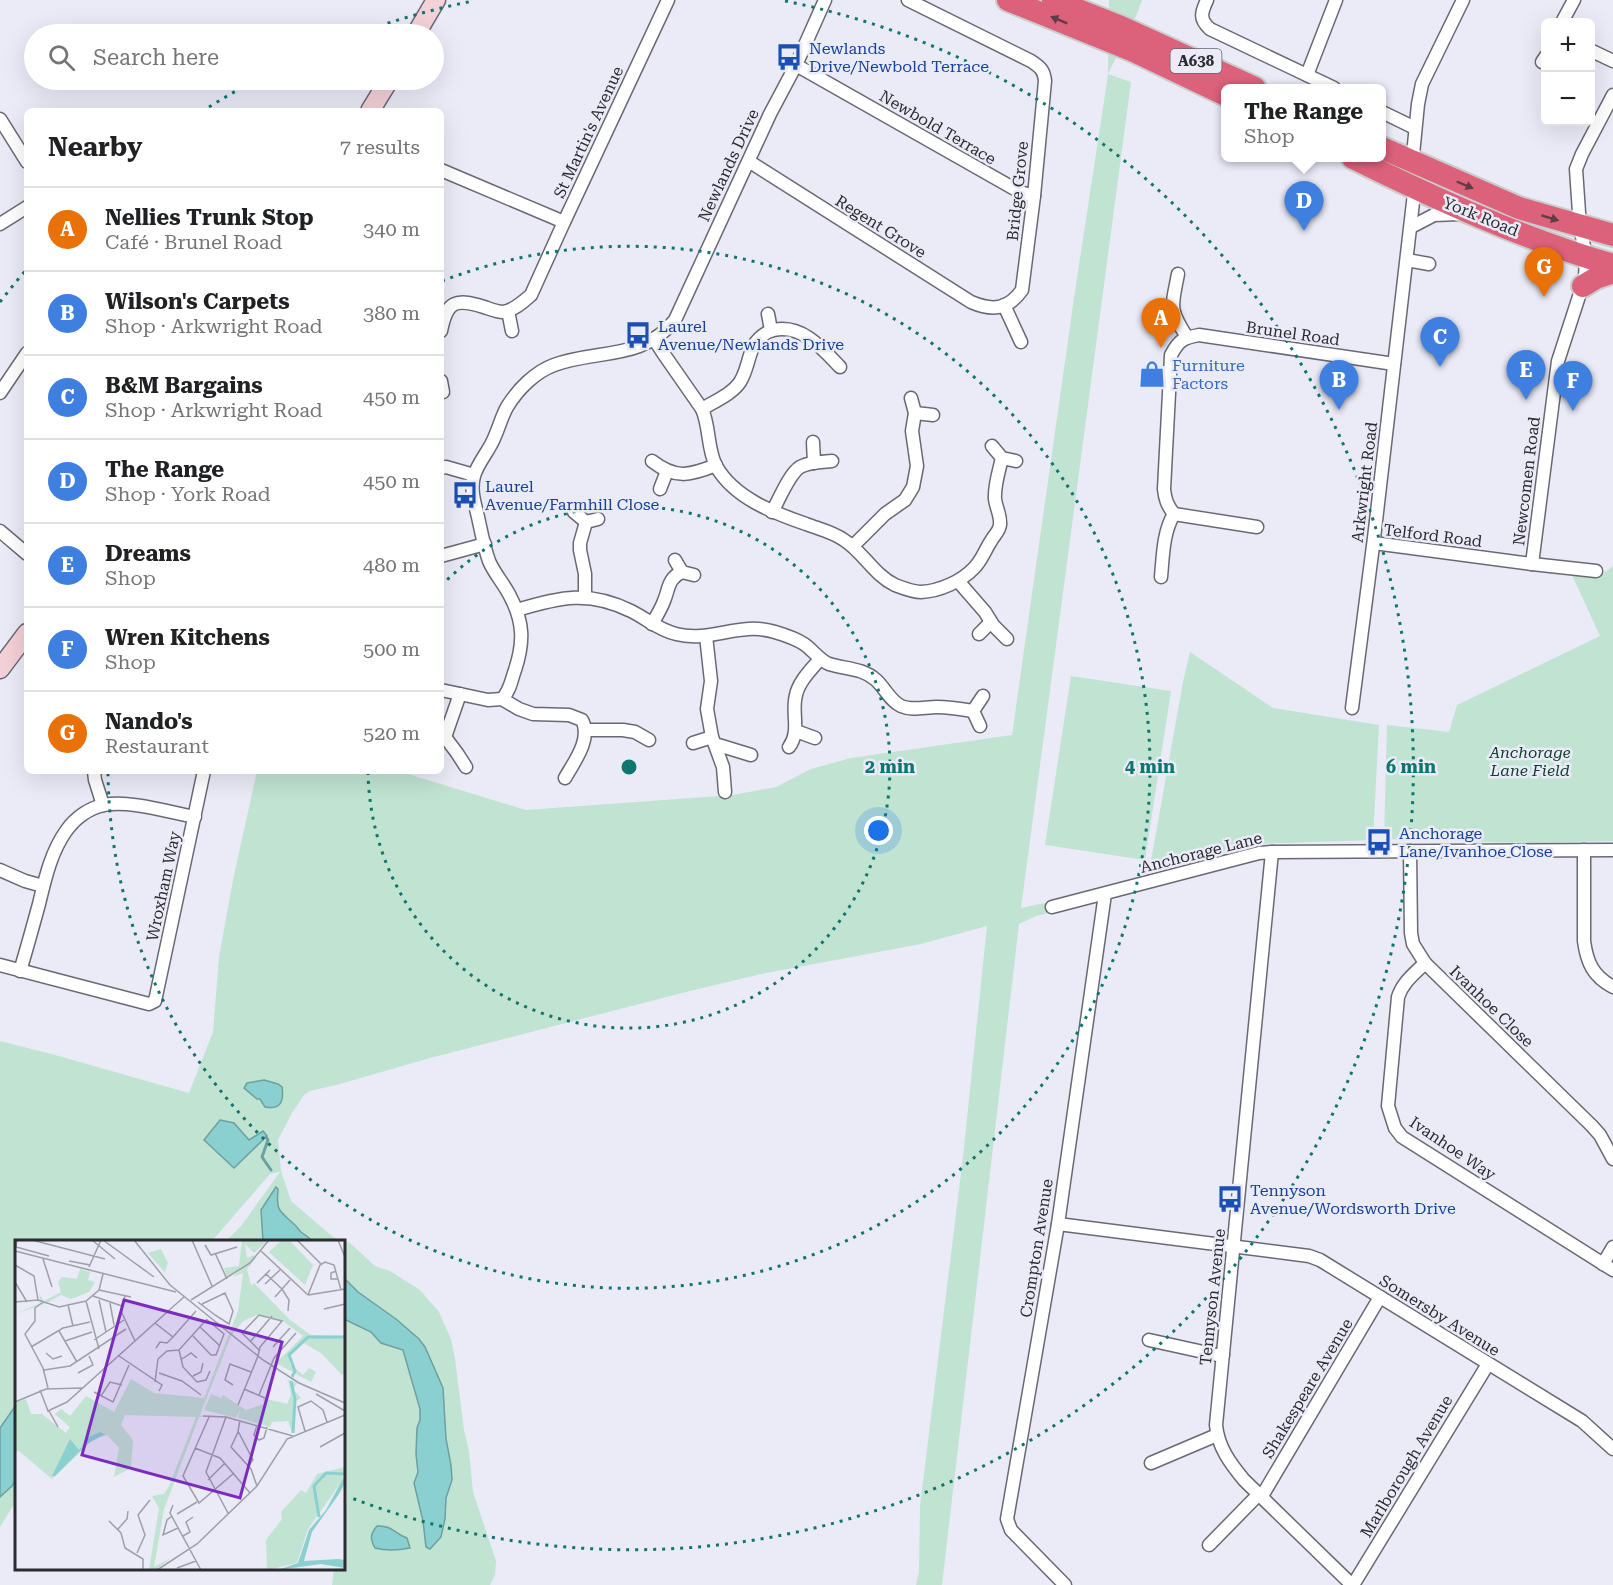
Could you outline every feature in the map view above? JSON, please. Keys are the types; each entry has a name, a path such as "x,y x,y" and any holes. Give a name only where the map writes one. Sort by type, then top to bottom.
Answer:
{"highway":[{"name":"A638","path":"1008,0 1111,32 1245,84"},
{"name":"A638","path":"1053,0 1111,32"},
{"name":"A638","path":"1135,42 1221,92"},
{"name":"York Road","path":"1386,150 1520,208 1613,235"},
{"name":"York Road","path":"1361,162 1473,214 1613,265"},
{"path":"1583,286 1613,272"}],"street":[{"path":"422,24 436,0"},
{"name":"St Martin's Avenue","path":"444,171 564,222 668,0"},
{"name":"Newlands Drive","path":"654,339 675,320 825,0"},
{"name":"Bridge Grove","path":"908,0 1031,61 1044,73 1034,196 1022,290 1017,297 1002,306"},
{"path":"1207,0 1202,16 1203,22 1210,29 1326,84"},
{"path":"1307,75 1336,0"},
{"name":"Arkwright Road","path":"1352,708 1416,189 1412,162 1418,104 1422,84 1463,0"},
{"path":"1564,18 1574,0"},
{"path":"1595,52 1613,61"},
{"name":"Newbold Terrace","path":"796,65 1020,192 1034,196"},
{"path":"372,108 383,90"},
{"name":"Newcomen Road","path":"1532,564 1558,361 1585,278 1586,256 1580,227 1576,169 1613,95"},
{"path":"1386,114 1415,128"},
{"path":"0,118 24,157"},
{"name":"Regent Grove","path":"750,162 971,302 990,309 1002,306"},
{"path":"0,224 24,209"},
{"path":"1411,227 1434,215 1473,214"},
{"path":"444,316 446,310 451,306 461,303 501,312 523,303 531,295 564,222"},
{"path":"1407,260 1429,264"},
{"path":"1178,274 1172,310 1187,338 1178,342 1171,355 1165,500 1174,514 1257,527"},
{"path":"1002,306 1021,342"},
{"path":"507,311 512,331"},
{"path":"768,314 771,330"},
{"path":"702,409 736,387 744,374 753,346 758,339 771,330 791,330 807,337 823,349 840,367"},
{"name":"Brunel Road","path":"1187,338 1199,335 1395,364"},
{"path":"502,699 508,693 520,653 521,623 517,610 490,562 473,498 474,475 495,438 507,408 526,383 540,372 566,362 629,350 654,339 702,409 716,465 732,485 743,495 772,512 833,534 853,546 884,578 895,585 920,592 958,581 974,568 991,539 998,532 1000,523 995,495 1002,459"},
{"path":"0,393 24,357"},
{"path":"853,546 880,518 910,494 916,478 917,466 912,431 915,413 911,398"},
{"path":"915,413 933,415"},
{"path":"813,442 814,463"},
{"path":"992,446 1002,459 1016,461"},
{"path":"652,460 667,471 677,474 695,473 716,465"},
{"path":"772,512 794,471 802,466 832,460"},
{"path":"444,467 474,475"},
{"path":"660,489 667,471"},
{"path":"574,512 592,520 580,543 585,574 585,597"},
{"path":"1161,577 1168,523 1174,514"},
{"path":"0,531 24,551"},
{"name":"Telford Road","path":"1374,543 1596,571"},
{"path":"444,555 485,544"},
{"path":"652,624 665,599 670,581 676,574 688,573 675,560"},
{"path":"958,581 1007,639"},
{"path":"517,610 561,598 585,597 601,599 620,606 678,635 706,636 745,628 759,628 790,637 805,645 829,664 865,672 876,679 896,704 904,708 939,707 973,711"},
{"path":"979,634 991,622"},
{"path":"706,636 711,681 707,709 713,740 723,767 725,792"},
{"path":"0,669 24,637"},
{"path":"789,747 796,731 796,693 800,684 820,659"},
{"path":"444,691 488,700 502,699 533,714 569,715 582,720 585,730 581,749 565,778"},
{"path":"444,735 460,694"},
{"path":"973,711 983,696"},
{"path":"973,711 980,726"},
{"path":"585,730 629,731 649,740"},
{"path":"796,731 816,738"},
{"path":"444,739 458,753 466,767"},
{"path":"693,743 713,740 751,755"},
{"path":"94,774 103,806"},
{"name":"Wroxham Way","path":"20,970 149,1004 155,1001 203,774"},
{"path":"0,964 20,970 56,849 67,830 84,813 103,806 127,804 195,817"},
{"name":"Ivanhoe Close","path":"1410,850 1411,933 1413,944 1425,963 1592,1126 1600,1135 1613,1159"},
{"path":"1584,850 1586,956 1591,967 1613,987"},
{"name":"Anchorage Lane","path":"1052,907 1259,853 1613,850"},
{"name":"Tennyson Avenue","path":"1272,852 1216,1425 1217,1435 1220,1446 1235,1469 1352,1585"},
{"path":"0,870 44,886"},
{"name":"Crompton Avenue","path":"1065,1585 1011,1530 1007,1519 1058,1224 1105,894"},
{"name":"Ivanhoe Way","path":"1425,963 1404,983 1398,997 1388,1106 1395,1128 1402,1137 1608,1267"},
{"name":"Somersby Avenue","path":"1058,1224 1309,1256 1320,1260 1582,1421 1613,1449"},
{"path":"1608,1267 1613,1247"},
{"name":"Shakespeare Avenue","path":"1209,1545 1261,1495 1380,1297"},
{"path":"1149,1340 1223,1355"},
{"name":"Marlborough Avenue","path":"1352,1585 1488,1364"},
{"path":"1151,1463 1217,1435"}],"green space":[{"path":"1109,0 1142,0 1137,14 1108,74"},
{"path":"1108,74 1131,82 1021,908 1050,902 1053,912 1036,916 1019,924 942,1585 916,1585 919,1572 920,1506 963,1157 987,926 921,944 761,974 686,992 310,1091 304,1095 292,1113 278,1140 281,1171 291,1201 333,1237 342,1240 227,1240 241,1226 280,1172 270,1174 213,1240 15,1240 15,1503 0,1527 0,1041 189,1093 213,1032 219,957 256,774 408,774 526,810 733,795 776,787 811,769 851,758 1012,735"},
{"name":"Anchorage Lane Field","path":"1613,566 1613,841 1530,843 1384,839 1387,725 1449,732 1457,705 1600,636 1572,575 1604,573"},
{"path":"1190,652 1273,708 1379,725 1373,840 1259,844 1149,872"},
{"path":"1071,676 1171,691 1145,860 1045,845"},
{"path":"345,1241 350,1243 375,1266 390,1271 420,1290 439,1312 451,1339 469,1451 473,1492 496,1561 495,1575 490,1585 332,1585 334,1570 345,1570"}],"shaded area":[{"path":"264,1080 282,1087 282,1100 278,1106 265,1107 260,1099 244,1088 247,1083"},
{"path":"220,1120 234,1123 249,1140 263,1131 267,1136 234,1168 204,1140"},
{"path":"276,1187 278,1207 311,1240 263,1240 261,1210"},
{"path":"345,1279 358,1292 396,1319 419,1339 425,1347 443,1388 446,1439 452,1480 446,1498 441,1537 430,1549 426,1547 423,1521 414,1483 418,1472 416,1454 420,1409 403,1350 381,1343 371,1332 345,1319"},
{"path":"15,1406 15,1480 0,1497 0,1428"},
{"path":"377,1526 390,1528 407,1538 410,1548 384,1550 375,1548 372,1537"}],"waterway":[{"path":"266,1137 268,1140 262,1157 271,1170"}],"place":[{"name":"Newlands Drive/Newbold Terrace","path":"789,57"},
{"name":"The Range","path":"1304,231"},
{"name":"Nando's","path":"1544,297"},
{"name":"Laurel Avenue/Newlands Drive","path":"638,335"},
{"name":"Nellies Trunk Stop","path":"1161,348"},
{"name":"B&M Bargains","path":"1440,367"},
{"name":"Furniture Factors","path":"1152,374"},
{"name":"Dreams","path":"1526,400"},
{"name":"Wilson's Carpets","path":"1339,410"},
{"name":"Wren Kitchens","path":"1573,411"},
{"name":"Laurel Avenue/Farmhill Close","path":"465,495"},
{"name":"Anchorage Lane/Ivanhoe Close","path":"1379,842"},
{"name":"Tennyson Avenue/Wordsworth Drive","path":"1230,1199"}]}
